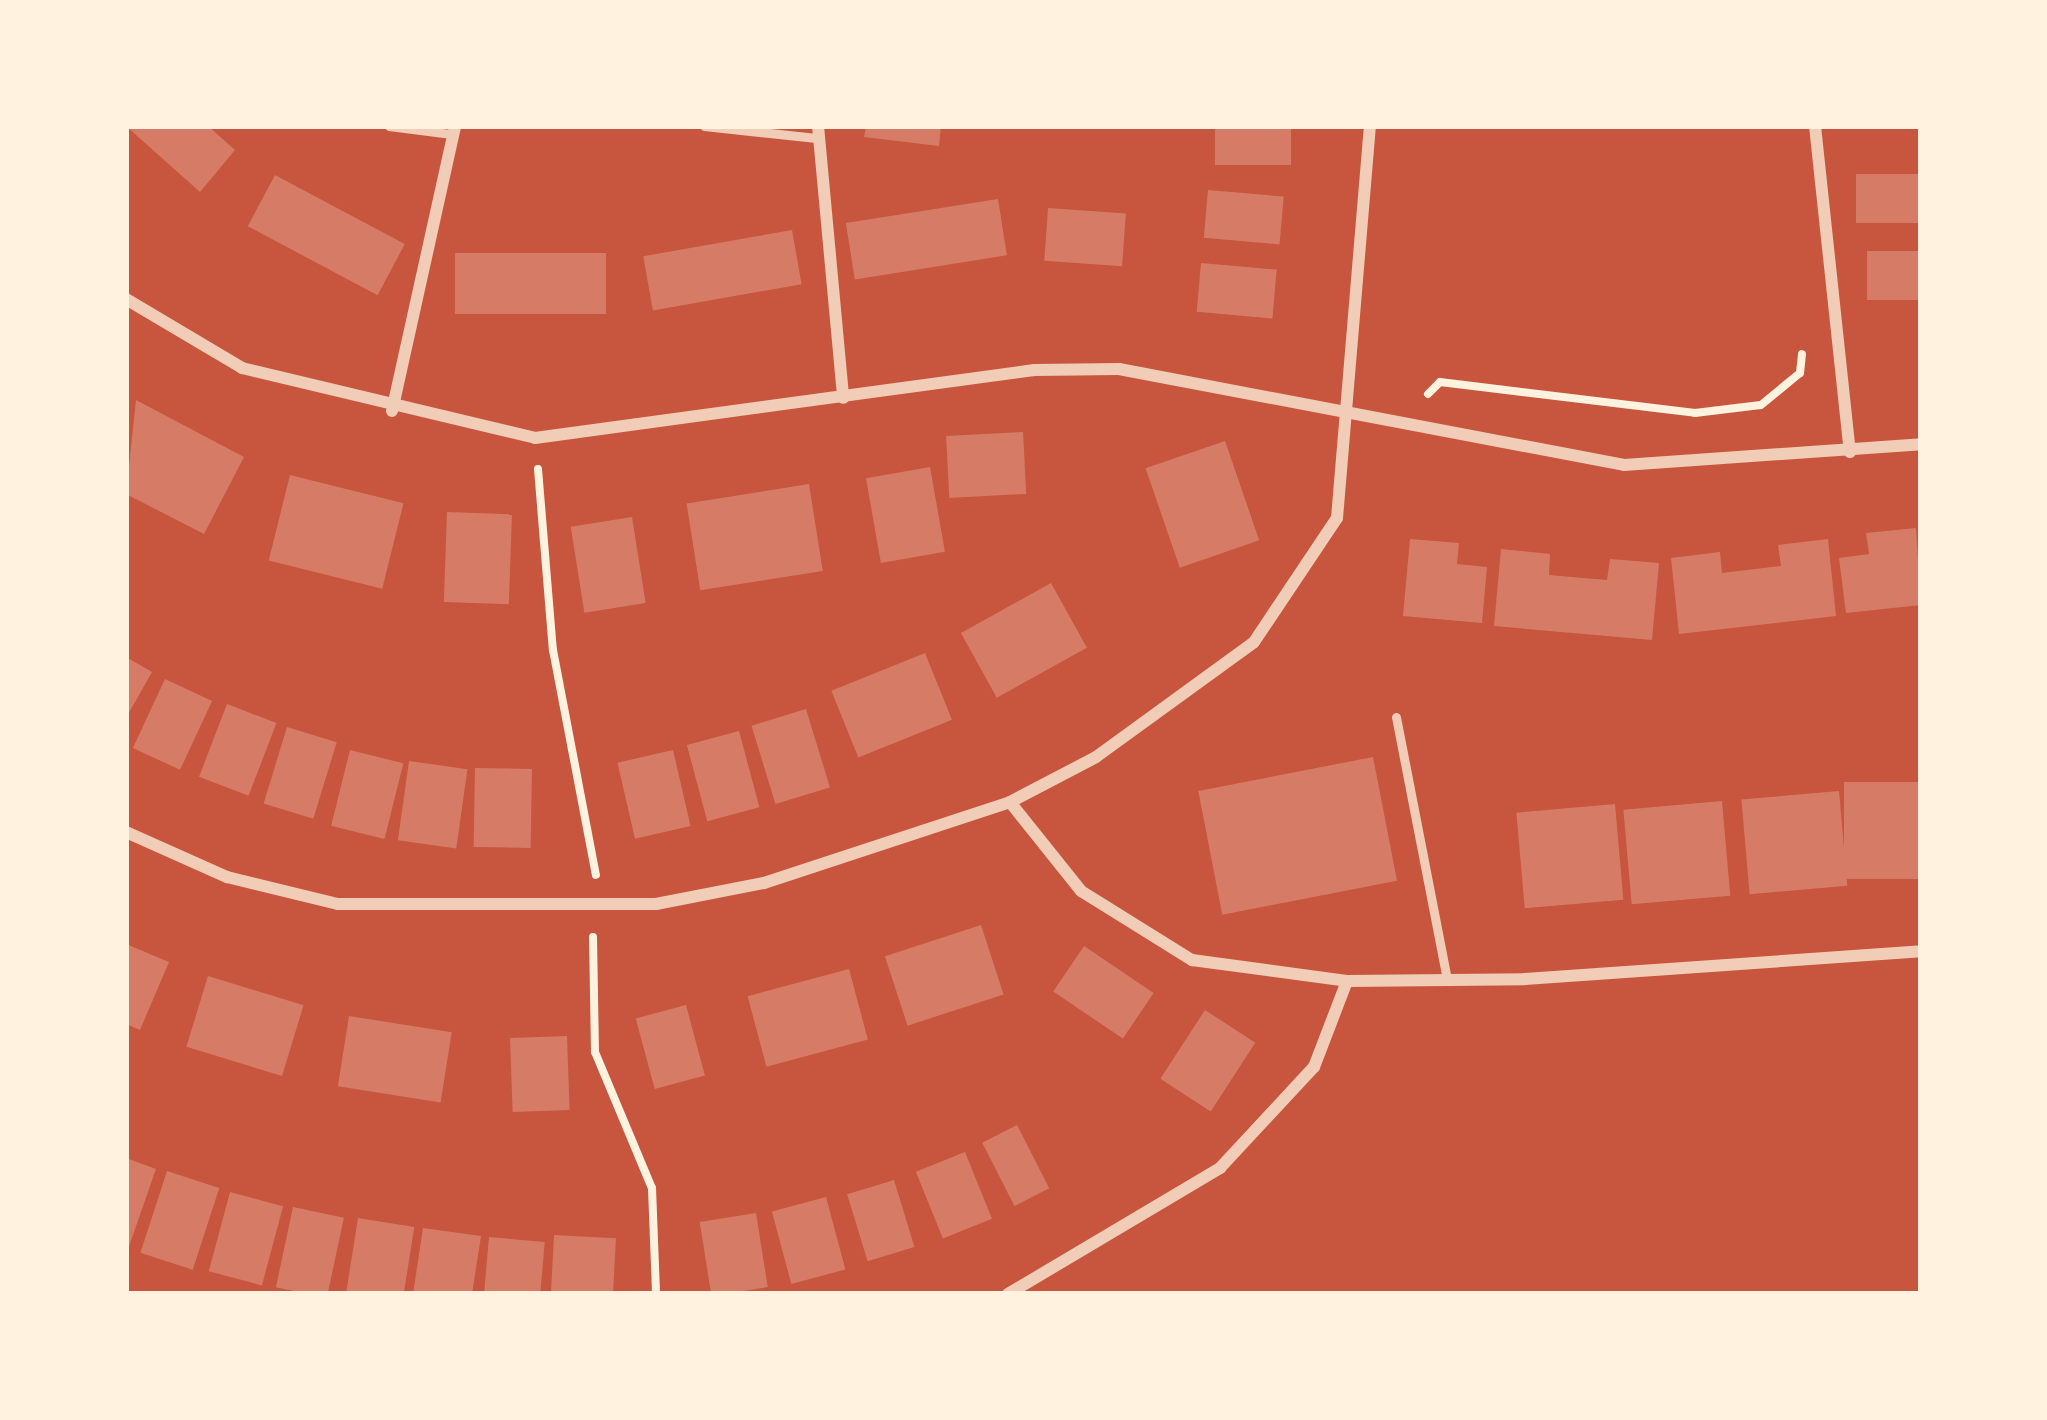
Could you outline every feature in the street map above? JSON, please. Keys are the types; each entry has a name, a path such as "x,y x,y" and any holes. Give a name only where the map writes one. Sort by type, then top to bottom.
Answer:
{"street":[{"path":"126,832 226,878 338,904 555,910 764,883 1010,802 1170,711 1254,642 1337,518 1342,406 1370,126"},
{"path":"1815,126 1850,452"},
{"path":"392,411 453,130"},
{"path":"817,132 843,398"},
{"path":"126,299 242,368 392,411 535,438 1119,369 1342,406 1395,428 1624,465 1921,444"},
{"path":"1010,802 1081,891 1192,960 1347,981 1447,980 1921,951"},
{"path":"1009,1294 1220,1168 1314,1067 1347,981"}],"lane":[{"path":"389,126 453,130"},
{"path":"704,126 817,132"},
{"path":"1396,717 1447,980"}],"path":[{"path":"1395,428 1440,382 1695,412 1761,405 1800,373 1804,335"},
{"path":"535,438 553,650 594,838"},
{"path":"585,970 595,1052 652,1189 656,1294"}],"building":[{"path":"126,126 208,126 235,150 200,192"},
{"path":"866,126 941,126 939,146 864,137"},
{"path":"1215,126 1291,126 1291,165 1215,165"},
{"path":"1856,174 1921,174 1921,223 1856,223"},
{"path":"275,175 405,244 378,295 248,226"},
{"path":"1208,190 1284,197 1280,244 1204,238"},
{"path":"998,199 1007,255 855,279 846,223"},
{"path":"1048,208 1126,213 1122,266 1044,261"},
{"path":"792,230 802,284 653,310 643,256"},
{"path":"1867,251 1921,251 1921,300 1867,300"},
{"path":"455,253 606,253 606,314 455,314"},
{"path":"1201,263 1277,270 1272,318 1197,312"},
{"path":"136,400 244,457 204,534 126,494"},
{"path":"1023,432 1026,494 949,498 946,436"},
{"path":"1225,441 1259,540 1180,568 1146,468"},
{"path":"930,467 945,552 881,563 866,478"},
{"path":"290,475 404,503 382,589 269,560"},
{"path":"809,484 823,571 700,590 687,503"},
{"path":"447,512 512,514 509,604 444,602"},
{"path":"632,517 646,603 584,613 571,527"},
{"path":"1916,528 1921,605 1846,613 1839,558 1869,554 1866,533"},
{"path":"1410,539 1459,543 1457,564 1487,567 1482,623 1403,616"},
{"path":"1828,539 1836,616 1679,634 1671,558 1720,552 1722,573 1781,566 1778,545"},
{"path":"1501,549 1550,554 1549,575 1607,580 1610,559 1659,563 1652,640 1494,626"},
{"path":"1051,583 1087,648 997,698 961,633"},
{"path":"925,653 952,720 858,758 831,691"},
{"path":"126,657 152,672 126,718"},
{"path":"165,679 212,701 180,770 133,748"},
{"path":"227,704 276,723 249,796 199,777"},
{"path":"806,709 830,787 775,804 751,726"},
{"path":"287,727 337,742 313,819 264,804"},
{"path":"739,731 759,807 707,821 687,745"},
{"path":"350,750 403,763 384,839 331,826"},
{"path":"673,750 691,826 635,839 617,763"},
{"path":"1373,757 1397,881 1222,915 1198,791"},
{"path":"409,761 467,769 456,848 398,840"},
{"path":"475,768 532,769 531,848 474,847"},
{"path":"1844,782 1921,782 1921,879 1844,879"},
{"path":"1839,791 1847,886 1750,894 1741,800"},
{"path":"1722,801 1730,896 1632,904 1623,810"},
{"path":"1615,804 1623,900 1525,908 1516,813"},
{"path":"981,925 1004,994 908,1026 885,956"},
{"path":"126,944 169,962 140,1030 126,1024"},
{"path":"1084,946 1154,993 1123,1039 1053,992"},
{"path":"849,969 868,1040 766,1067 748,996"},
{"path":"208,976 304,1005 282,1076 186,1047"},
{"path":"686,1005 705,1076 655,1089 636,1018"},
{"path":"1205,1010 1255,1043 1211,1111 1160,1079"},
{"path":"349,1016 452,1032 441,1102 338,1086"},
{"path":"567,1036 570,1110 513,1112 510,1038"},
{"path":"1017,1125 1049,1188 1014,1206 982,1143"},
{"path":"965,1152 992,1219 943,1239 916,1172"},
{"path":"126,1158 156,1169 127,1252 126,1251"},
{"path":"167,1171 219,1188 193,1270 140,1253"},
{"path":"894,1180 914,1247 868,1261 847,1194"},
{"path":"230,1192 283,1206 262,1285 209,1271"},
{"path":"826,1197 845,1269 791,1284 772,1211"},
{"path":"293,1207 344,1218 328,1294 276,1287"},
{"path":"756,1213 768,1287 711,1294 700,1222"},
{"path":"358,1218 414,1227 404,1294 346,1294"},
{"path":"423,1228 481,1236 472,1294 413,1294"},
{"path":"554,1235 616,1238 613,1294 551,1294"},
{"path":"489,1237 545,1242 540,1294 484,1294"}]}
